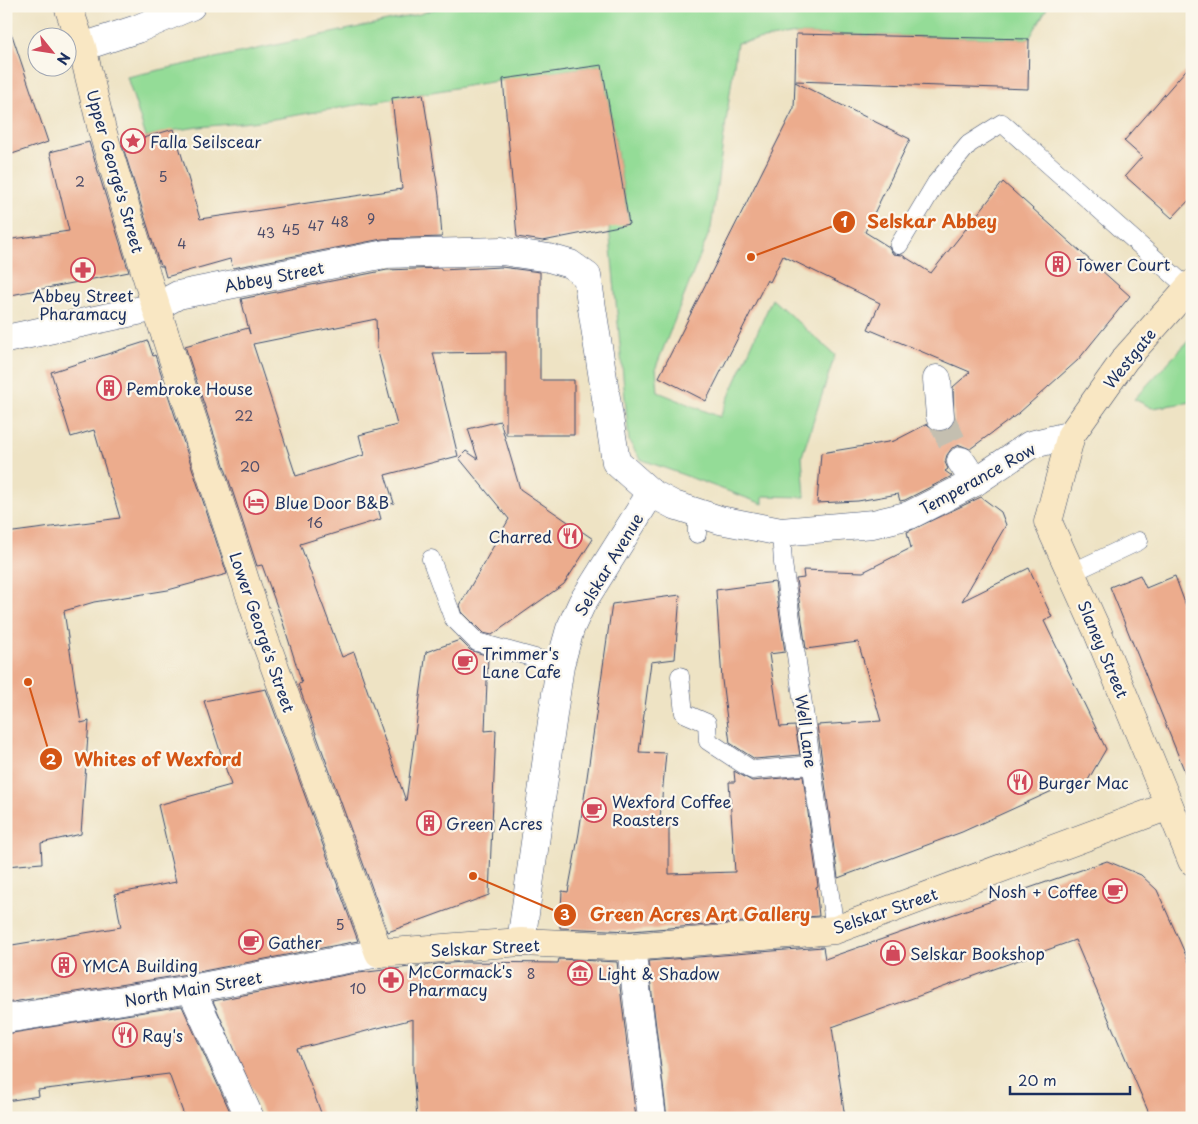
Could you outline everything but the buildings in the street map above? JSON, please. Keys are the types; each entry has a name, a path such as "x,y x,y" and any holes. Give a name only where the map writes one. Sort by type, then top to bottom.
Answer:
{"street":[{"name":"Upper George's Street","path":"68,6 82,47 102,130 156,307"},
{"path":"82,47 137,29 191,6"},
{"name":"Abbey Street","path":"6,339 156,307 178,294 385,254 502,251 548,258"},
{"name":"Selskar Avenue","path":"521,942 560,665 570,629 582,603 651,493 616,462 587,276 570,264 548,258"},
{"name":"Westgate","path":"1071,435 1125,359 1190,286"},
{"name":"Lower George's Street","path":"156,307 262,632 378,953"},
{"path":"937,379 940,416"},
{"name":"Temperance Row","path":"651,493 674,505 697,523 751,527 781,532 873,524 910,515 968,471 1030,444 1071,435"},
{"name":"Slaney Street","path":"1071,435 1048,522 1192,861"},
{"name":"Selskar Street","path":"378,953 521,942 631,947 835,930 1169,806"},
{"path":"631,947 652,1118"},
{"name":"North Main Street","path":"6,1019 191,989 378,953"},
{"path":"191,989 250,1118"}],"lane":[{"path":"899,245 936,183 969,144 1002,124 1190,286"},
{"name":"Well Lane","path":"781,532 783,564 835,930"},
{"path":"1071,573 1139,541"},
{"path":"431,559 453,618 477,642 560,665"},
{"path":"680,676 684,713 707,722 708,741 752,770 812,765"}],"green space":[{"path":"443,6 1047,8 1029,39 796,34 737,43 711,228 656,367 658,392 720,417 772,299 835,355 802,456 805,497 763,496 763,504 640,459 629,441 609,227 629,223 602,65 263,121 196,127 146,137 127,77 420,14"},
{"path":"1192,337 1192,402 1152,408 1134,399"}],"tunnel":[{"path":"940,416 961,461"}],"place":[{"name":"Falla Seilscear","path":"133,141"},
{"name":"Selskar Abbey","path":"751,257"},
{"name":"Tower Court","path":"1058,264"},
{"name":"Abbey Street Pharamacy","path":"83,270"},
{"name":"Pembroke House","path":"109,388"},
{"name":"Blue Door B&B","path":"256,502"},
{"name":"Charred","path":"570,536"},
{"name":"Trimmer's Lane Cafe","path":"465,662"},
{"name":"Whites of Wexford","path":"28,682"},
{"name":"Burger Mac","path":"1020,782"},
{"name":"Wexford Coffee Roasters","path":"594,810"},
{"name":"Green Acres","path":"429,823"},
{"name":"Green Acres Art Gallery","path":"473,876"},
{"name":"Nosh + Coffee","path":"1115,891"},
{"name":"Gather","path":"251,942"},
{"name":"Selskar Bookshop","path":"893,953"},
{"name":"YMCA Building","path":"64,965"},
{"name":"Light & Shadow","path":"580,973"},
{"name":"McCormack's Pharmacy","path":"391,980"},
{"name":"Ray's","path":"125,1035"}]}
